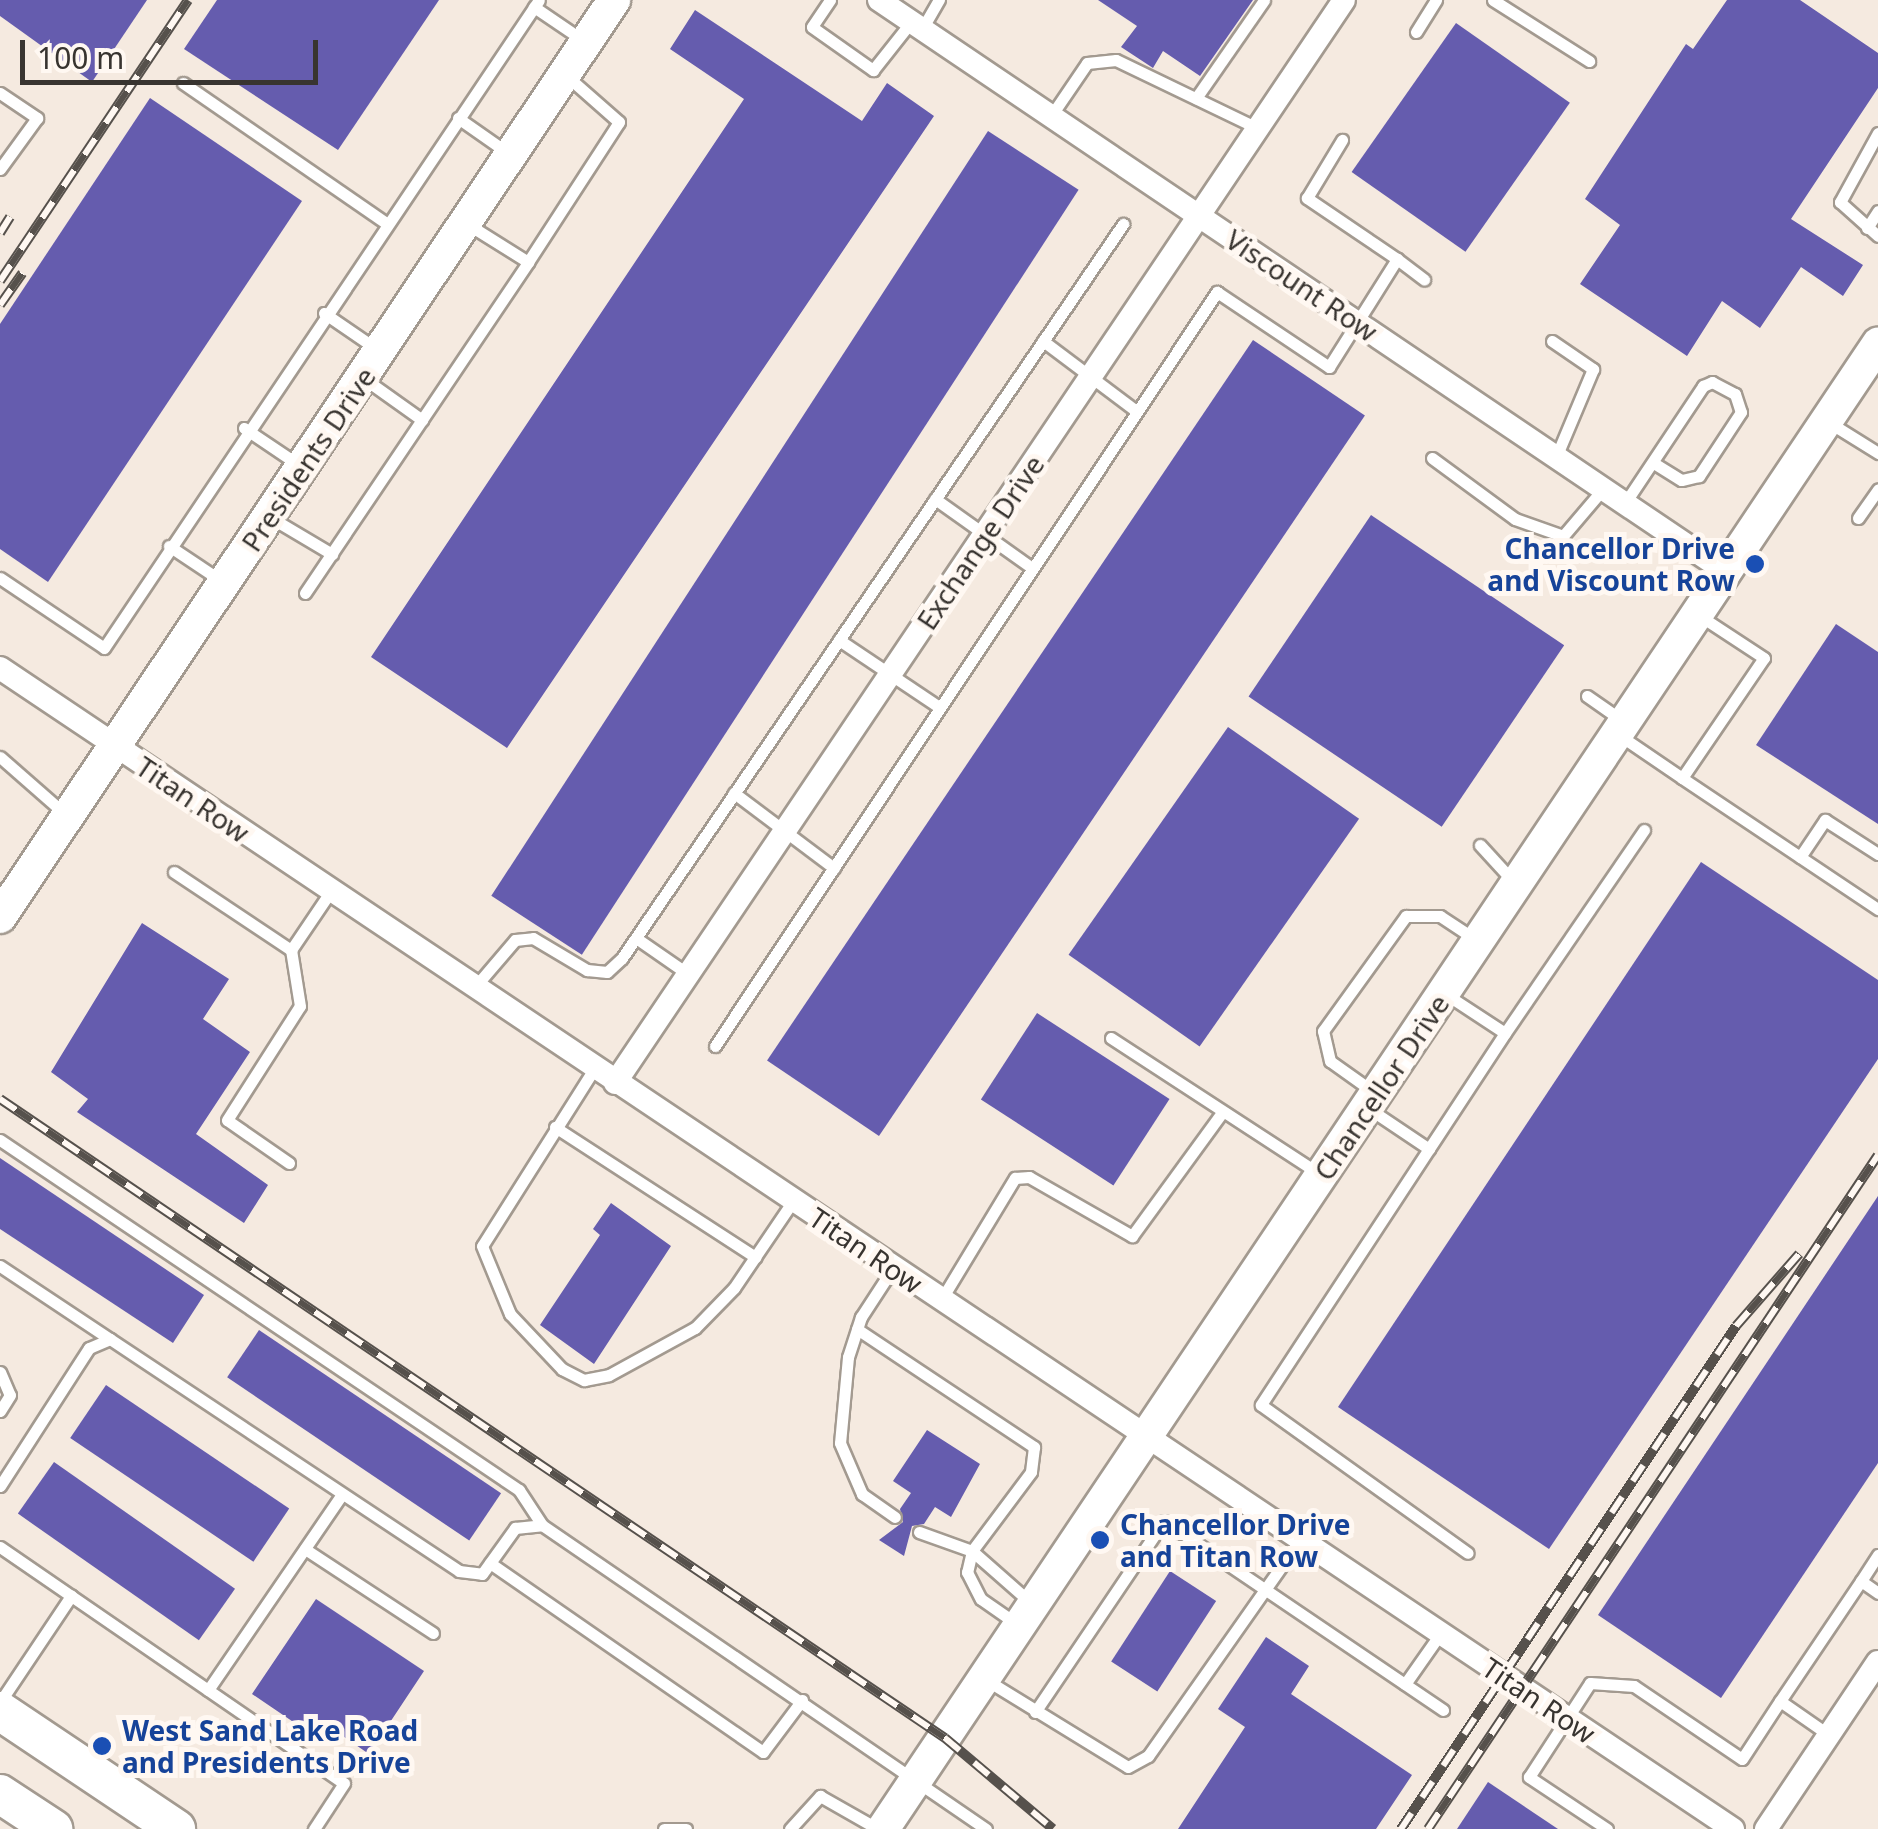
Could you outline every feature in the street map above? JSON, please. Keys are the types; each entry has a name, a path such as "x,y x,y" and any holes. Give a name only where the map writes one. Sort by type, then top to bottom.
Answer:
{"main road":[{"path":"0,1711 176,1829"},
{"path":"0,1794 53,1829"}],"street":[{"name":"Presidents Drive","path":"0,917 614,0"},
{"name":"Viscount Row","path":"879,0 1725,571"},
{"name":"Exchange Drive","path":"615,1083 1344,0"},
{"name":"Chancellor Drive","path":"880,1829 1146,1439 1878,344"},
{"name":"Titan Row","path":"0,668 1146,1439 1734,1829"},
{"path":"1766,1829 1878,1662"}],"lane":[{"path":"830,0 812,27 873,70 938,0"},
{"path":"1196,98 1264,0"},
{"path":"1416,32 1436,0"},
{"path":"1493,0 1589,61"},
{"path":"0,578 104,648 244,428 536,4 586,43"},
{"path":"1051,116 1093,60 1116,60 1258,128"},
{"path":"306,594 619,122 564,74"},
{"path":"182,83 386,223"},
{"path":"0,93 37,118 0,169"},
{"path":"458,118 511,154"},
{"path":"1878,132 1840,194 1841,208 1872,232 1878,211"},
{"path":"1342,140 1307,198 1424,279"},
{"path":"465,223 528,262"},
{"path":"474,988 515,940 533,938 587,970 607,972 636,938 1123,224"},
{"path":"715,1046 1217,292 1329,367 1397,259"},
{"path":"324,313 422,420"},
{"path":"1043,340 1135,410"},
{"path":"1552,341 1594,370 1556,457"},
{"path":"1625,503 1703,386 1712,382 1735,394 1741,412 1698,476 1680,480 1654,462"},
{"path":"1826,421 1878,454"},
{"path":"244,428 302,468"},
{"path":"1432,458 1515,518 1563,536 1603,488"},
{"path":"1858,518 1878,488"},
{"path":"935,498 1032,568"},
{"path":"269,517 332,554"},
{"path":"169,546 224,583"},
{"path":"1682,778 1764,658 1697,614"},
{"path":"839,640 938,708"},
{"path":"1587,696 1682,778 1878,908"},
{"path":"0,757 68,817"},
{"path":"734,794 783,834 834,868"},
{"path":"1800,857 1825,820 1878,854"},
{"path":"1468,1553 1261,1404 1644,830"},
{"path":"1480,845 1516,884"},
{"path":"174,872 291,950"},
{"path":"290,1164 227,1120 300,1006 291,950 332,892"},
{"path":"1429,1150 1330,1061 1324,1031 1406,916 1440,916 1478,941"},
{"path":"636,938 688,974"},
{"path":"1444,993 1505,1034"},
{"path":"1111,1038 1221,1114 1322,1176"},
{"path":"594,1069 482,1246 510,1314 562,1370 596,1378 650,1356 695,1328 755,1258 792,1201"},
{"path":"941,1300 1014,1178 1029,1177 1132,1236 1221,1114"},
{"path":"555,1127 755,1258"},
{"path":"0,1140 518,1490 542,1525 918,1778 986,1829"},
{"path":"0,1266 459,1572 482,1574 515,1528 542,1525"},
{"path":"893,1268 857,1329 844,1375 842,1456 862,1494 895,1517"},
{"path":"857,1329 1034,1446 1031,1472 972,1551 969,1584 1027,1616"},
{"path":"0,1486 89,1348 110,1339"},
{"path":"0,1372 10,1396 0,1410"},
{"path":"208,1690 342,1494"},
{"path":"1035,1712 1164,1521 1267,1586 1442,1710"},
{"path":"919,1532 972,1551 1027,1616"},
{"path":"984,1679 1128,1767 1148,1756 1299,1541"},
{"path":"0,1548 344,1782 314,1829"},
{"path":"305,1549 433,1633"},
{"path":"1607,1829 1529,1777 1590,1683 1634,1686 1742,1759 1878,1554"},
{"path":"490,1563 762,1752 802,1700"},
{"path":"1860,1581 1878,1593"},
{"path":"0,1702 71,1596"},
{"path":"1405,1684 1440,1634"},
{"path":"1780,1701 1829,1735"},
{"path":"790,1829 820,1796 880,1829"},
{"path":"664,1829 686,1829"}],"building":[{"path":"0,0 147,0 92,82 0,16"},
{"path":"217,0 439,0 338,150 184,49"},
{"path":"1098,0 1253,0 1200,76 1163,51 1153,68 1121,47 1137,26"},
{"path":"1727,0 1800,0 1878,53 1878,88 1791,219 1863,265 1843,296 1801,267 1760,328 1722,301 1687,356 1580,284 1620,225 1585,199 1686,44 1693,49"},
{"path":"695,10 862,121 887,83 934,116 507,748 371,657 744,99 670,49"},
{"path":"1456,23 1570,103 1465,252 1352,172"},
{"path":"150,98 302,201 48,582 0,549 0,324"},
{"path":"988,131 1079,190 582,955 491,896"},
{"path":"1253,340 1365,415 879,1136 767,1060"},
{"path":"1371,515 1564,645 1442,827 1249,697"},
{"path":"1836,624 1878,652 1878,824 1756,745"},
{"path":"1228,727 1359,819 1200,1046 1069,955"},
{"path":"1701,862 1878,980 1878,1059 1549,1549 1338,1407"},
{"path":"142,923 229,979 203,1019 250,1052 196,1134 268,1185 244,1223 77,1112 88,1099 51,1072"},
{"path":"1037,1013 1170,1099 1113,1185 981,1099"},
{"path":"0,1158 204,1295 173,1343 0,1229"},
{"path":"1878,1196 1878,1463 1721,1698 1598,1615"},
{"path":"611,1203 671,1246 594,1364 540,1325 600,1235 593,1229"},
{"path":"259,1330 501,1493 469,1541 227,1377"},
{"path":"106,1385 289,1509 253,1562 70,1438"},
{"path":"927,1430 980,1464 951,1517 935,1507 924,1524 912,1526 904,1556 879,1540 903,1522 900,1509 911,1493 893,1481"},
{"path":"54,1462 235,1589 199,1640 18,1514"},
{"path":"1170,1571 1216,1601 1157,1692 1111,1662"},
{"path":"316,1599 424,1671 369,1754 331,1728 311,1734 252,1694"},
{"path":"1266,1637 1309,1666 1291,1694 1412,1775 1376,1829 1178,1829 1245,1727 1218,1709"},
{"path":"1488,1782 1558,1829 1457,1829"}],"railway":[{"path":"0,281 188,0"},
{"path":"0,233 10,217"},
{"path":"0,305 22,273"},
{"path":"0,1099 945,1738 1053,1829"},
{"path":"1428,1829 1878,1155"},
{"path":"1401,1829 1736,1326 1799,1254"}],"place":[{"name":"Chancellor Drive and Viscount Row","path":"1755,564"},
{"name":"Chancellor Drive and Titan Row","path":"1100,1540"},
{"name":"West Sand Lake Road and Presidents Drive","path":"102,1746"}]}
